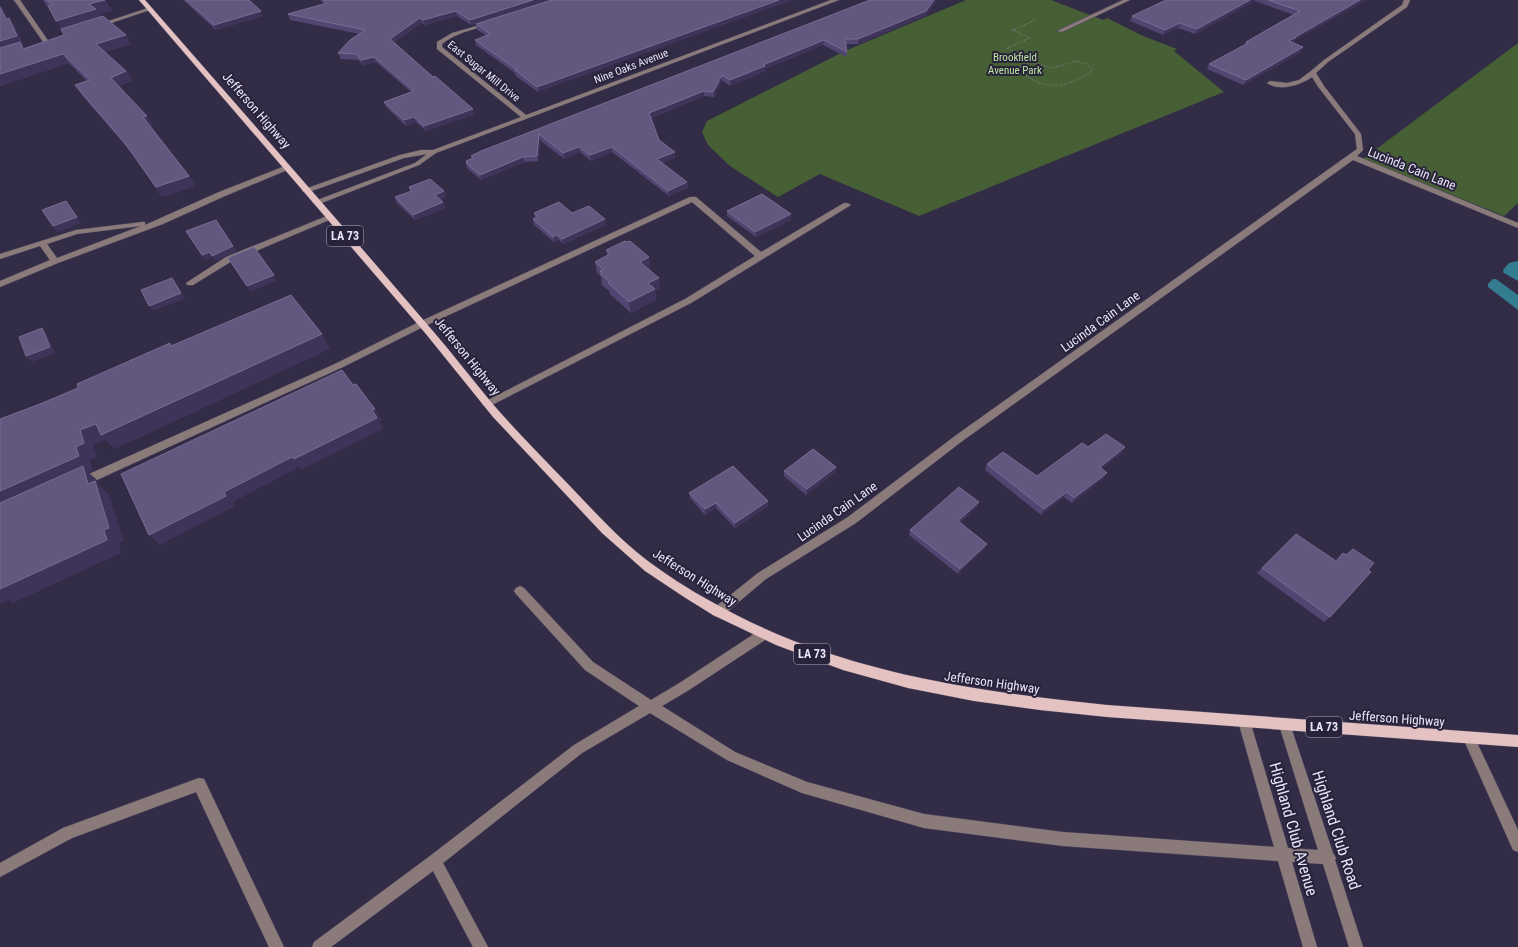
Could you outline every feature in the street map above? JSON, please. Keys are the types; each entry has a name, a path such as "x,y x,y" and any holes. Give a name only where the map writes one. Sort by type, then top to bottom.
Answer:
{"main road":[{"name":"Jefferson Highway","path":"142,0 422,324 487,404 598,523 641,561 691,596 718,612 764,634 838,664 885,678 944,691 1003,700 1129,713 1518,741"}],"street":[{"path":"17,0 46,42"},
{"name":"Nine Oaks Avenue","path":"306,190 402,156 421,152 434,152 836,0"},
{"path":"1060,31 1127,0"},
{"path":"1270,83 1290,86 1298,83 1313,73 1326,61 1405,6 1407,0"},
{"path":"91,28 150,9"},
{"name":"East Sugar Mill Drive","path":"494,21 444,39 439,44 439,48 525,118"},
{"path":"40,44 54,40"},
{"path":"1313,73 1321,87 1358,134 1360,150 1352,158"},
{"name":"Nine Oaks Avenue","path":"316,202 417,164 434,152"},
{"name":"Lucinda Cain Lane","path":"718,612 762,576 852,520 964,434 1352,158 1518,226"},
{"path":"0,284 55,261 160,222 222,194 288,168"},
{"path":"77,485 340,365 422,324 693,199 760,256"},
{"path":"487,404 688,301 760,256 847,205"},
{"path":"190,283 229,259 330,218"},
{"path":"0,257 76,232 160,222"},
{"path":"42,243 55,261"},
{"path":"520,591 589,666 730,756 807,788 924,821 1063,839 1329,858"},
{"path":"319,947 435,861 578,749 685,686 764,634"},
{"name":"Highland Club Avenue","path":"1244,721 1285,856 1310,947"},
{"name":"Highland Club Road","path":"1285,724 1329,858 1356,947"},
{"path":"1469,738 1518,845"},
{"path":"0,870 68,833 199,784 277,947"},
{"path":"435,861 481,947"}],"path":[{"path":"1033,61 1020,66 1020,71 1026,76 1051,87 1064,85 1090,73 1092,69 1086,64 1079,62 1068,62 1053,68 1046,67 1007,48 1030,38 1013,30 1035,20"}],"green space":[{"name":"Brookfield Avenue Park","path":"966,0 1051,0 1103,20 1107,18 1143,36 1177,49 1174,51 1224,92 919,216 820,174 778,197 730,166 708,145 702,132 707,121 845,51"},
{"path":"1518,43 1518,203 1504,216 1363,159"}],"water":[{"path":"1518,261 1518,281 1504,273 1503,270 1509,263"},
{"path":"1493,279 1496,279 1518,295 1518,310 1488,287 1488,284"}],"building":[{"path":"46,0 105,0 89,4 96,9 56,21 48,6 53,5"},
{"path":"186,0 249,0 261,11 214,25"},
{"path":"323,0 533,0 470,20 456,11 423,20 420,18 390,39 433,77 435,76 473,109 424,126 414,117 404,120 384,102 414,91 374,57 361,60 356,54 338,53 350,40 365,30 288,14 327,3"},
{"path":"552,0 779,0 537,87 515,70 517,70 475,40 490,34 476,24"},
{"path":"870,0 934,0 926,11 858,39 845,39 847,52 824,40 730,80 722,75 713,92 704,91 649,113 659,140 675,152 657,159 687,182 668,191 612,147 590,155 579,147 563,153 539,134 537,156 523,157 480,175 466,163 466,161 473,158 471,156 481,151"},
{"path":"1166,0 1250,0 1197,29 1180,23 1165,30 1132,16"},
{"path":"1268,0 1360,0 1289,41 1303,47 1246,80 1209,64 1248,43 1246,42 1300,11"},
{"path":"0,7 6,19 9,18 17,36 0,41"},
{"path":"103,16 126,35 96,44 126,71 111,78 147,116 143,117 189,176 156,187 124,142 75,85 90,80 63,54 0,74 0,48 20,42 23,49 64,35 61,29"},
{"path":"430,179 444,191 435,195 443,202 413,215 395,197 412,191 409,187"},
{"path":"762,194 791,214 755,232 727,211"},
{"path":"66,201 77,217 53,226 42,210"},
{"path":"559,202 572,213 589,206 605,219 562,239 557,235 553,237 533,219 538,217 534,213"},
{"path":"216,220 233,246 212,256 210,252 202,255 186,231"},
{"path":"625,241 630,241 649,257 640,262 659,278 648,283 655,289 629,302 600,274 602,273 600,271 603,270 595,262 610,254 606,250"},
{"path":"254,247 274,275 247,286 228,258"},
{"path":"172,278 181,293 149,306 141,290"},
{"path":"291,295 322,334 101,435 96,424 80,430 84,443 76,447 79,456 0,491 0,419 78,388 77,384 170,343 171,346"},
{"path":"42,328 50,347 26,356 19,337"},
{"path":"342,370 353,385 356,384 375,409 372,410 377,418 294,459 292,457 224,492 226,496 149,535 121,474"},
{"path":"1106,434 1125,447 1100,467 1107,473 1074,498 1067,492 1044,509 987,464 1003,452 1037,476 1082,443 1088,447"},
{"path":"813,449 836,467 807,489 784,471"},
{"path":"83,466 88,484 95,481 109,528 104,530 107,540 0,589 0,503"},
{"path":"733,466 768,501 735,523 716,503 705,509 689,493"},
{"path":"959,487 979,502 958,521 987,544 960,569 910,530"},
{"path":"1296,534 1336,561 1343,553 1346,555 1353,549 1374,563 1368,570 1371,572 1330,617 1262,568"}]}
